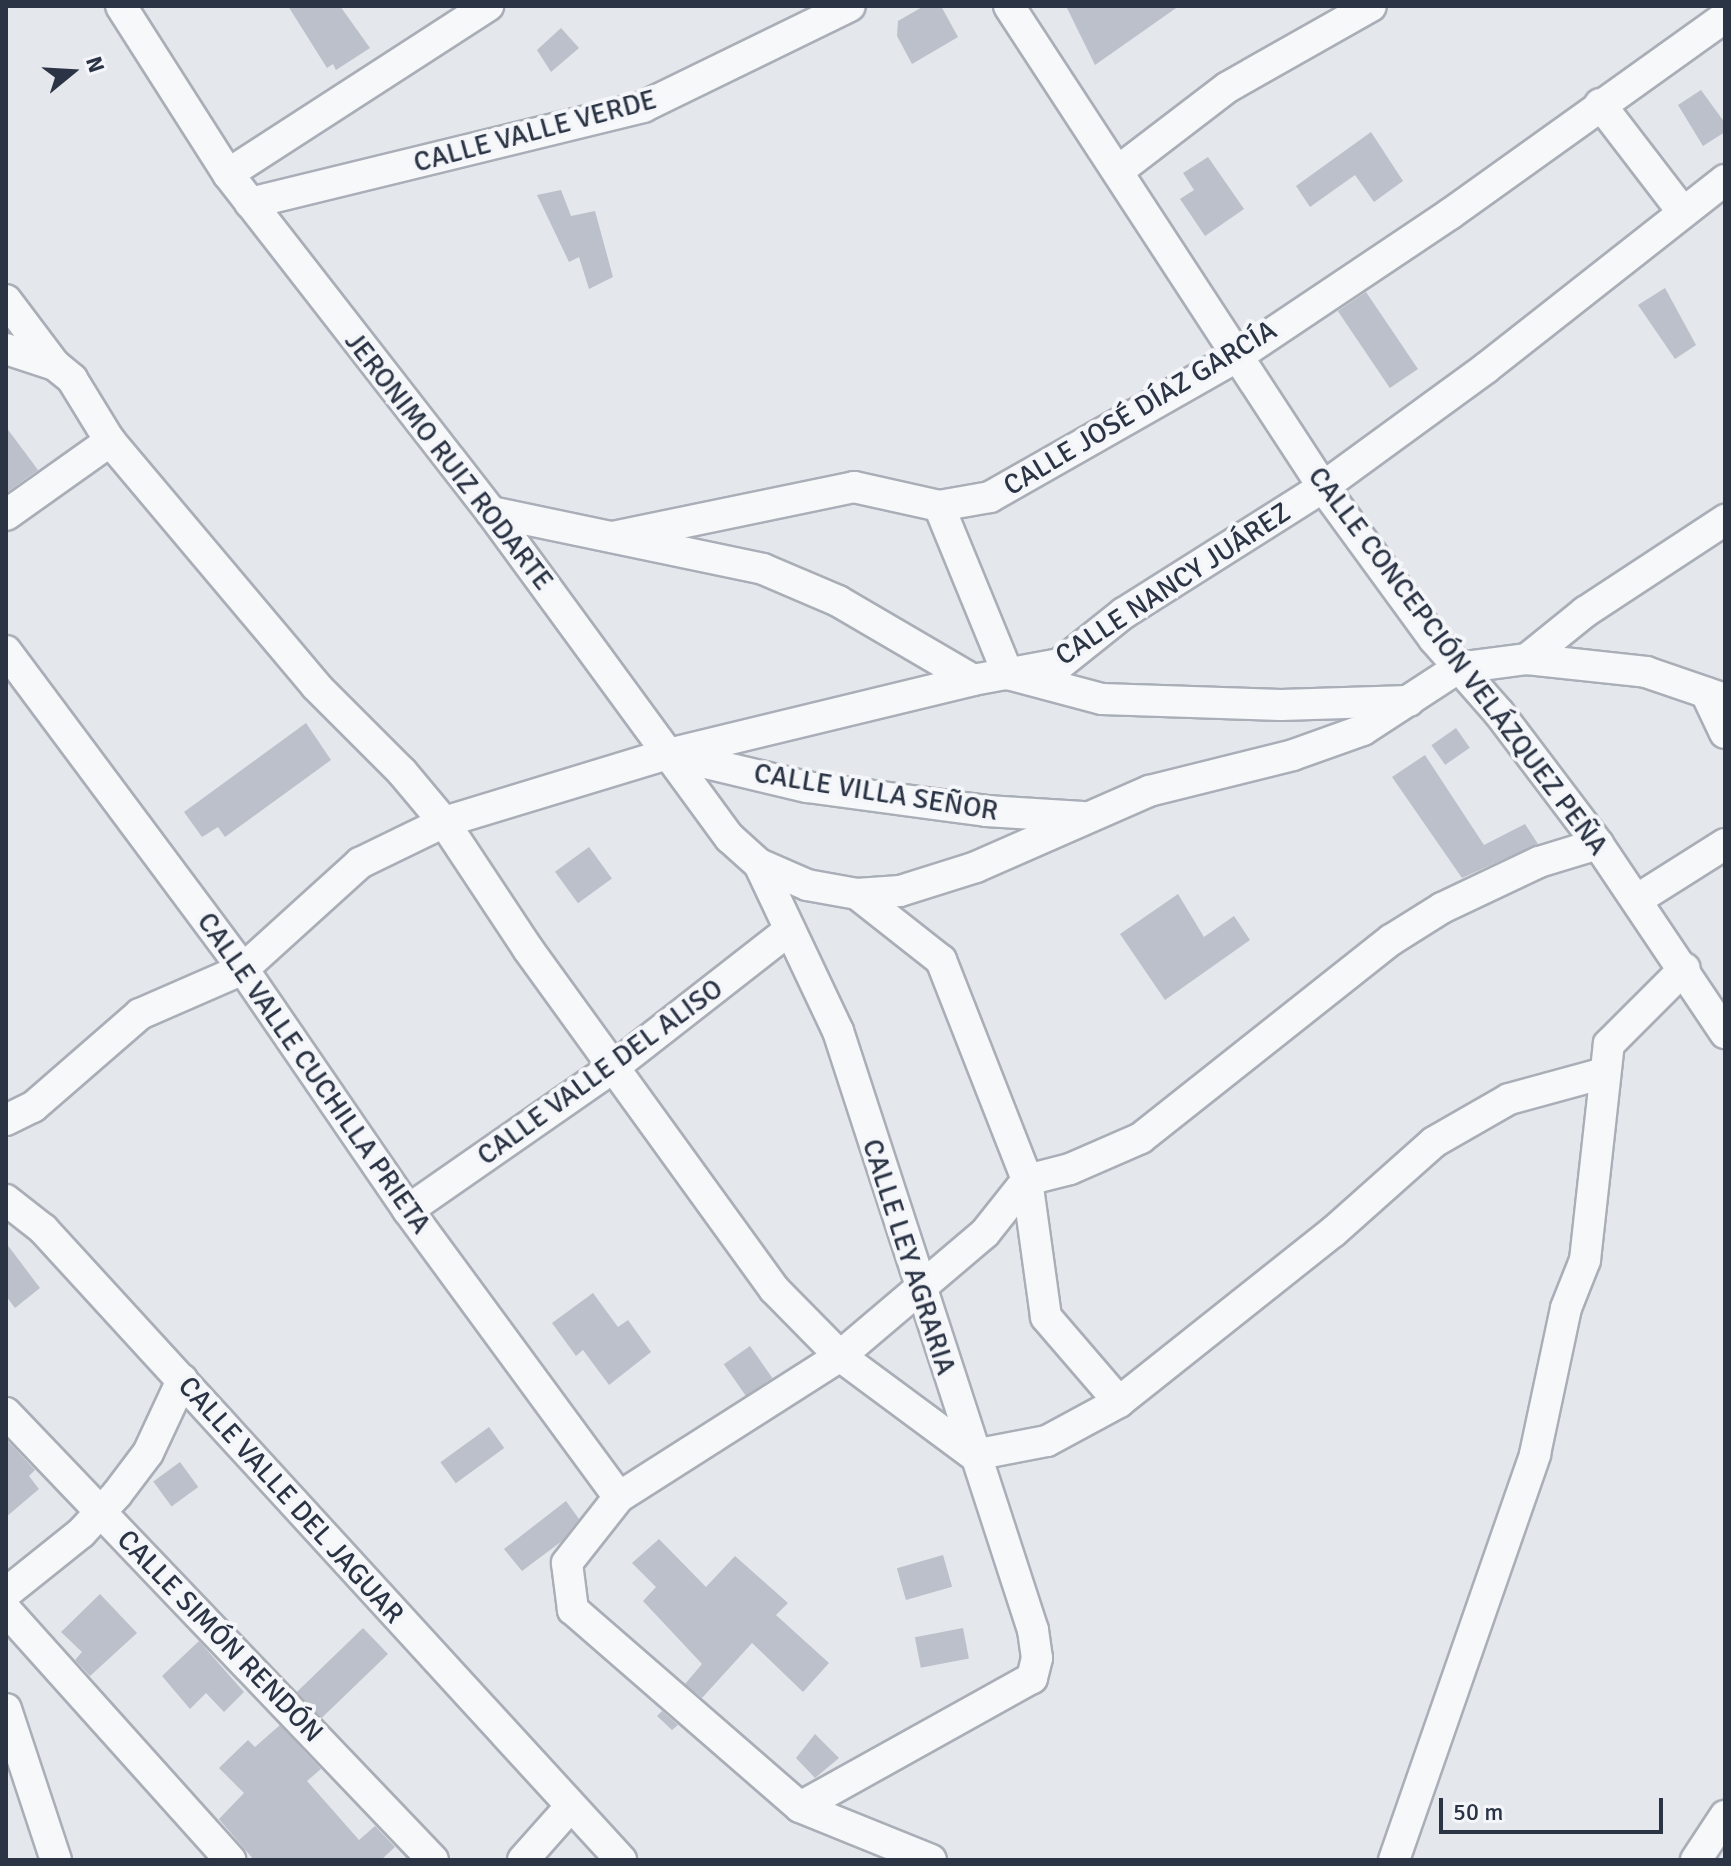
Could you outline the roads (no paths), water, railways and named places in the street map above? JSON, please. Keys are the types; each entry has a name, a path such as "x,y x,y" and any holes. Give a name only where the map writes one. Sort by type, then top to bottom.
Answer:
{"street":[{"name":"JERONIMO RUIZ RODARTE","path":"121,6 228,174 491,512 730,838 759,864 807,885"},
{"path":"228,174 488,6"},
{"name":"CALLE VALLE VERDE","path":"250,203 643,107 850,6"},
{"name":"CALLE CONCEPCIÓN VELÁZQUEZ PEÑA","path":"1009,6 1118,171 1235,358 1323,487 1458,668 1499,713 1598,844 1685,968 1725,1033"},
{"path":"1118,171 1228,87 1371,6"},
{"name":"CALLE JOSÉ DÍAZ GARCÍA","path":"613,537 854,487 939,506 990,497 1235,358 1450,214 1725,17"},
{"path":"1600,104 1682,211"},
{"name":"CALLE NANCY JUÁREZ","path":"668,754 973,680 1060,664 1124,613 1323,487 1486,368 1725,180"},
{"path":"6,300 55,365 85,395 110,441 316,686 444,822 614,1067 774,1289 840,1356 974,1455 1047,1441 1119,1402 1333,1232 1434,1142 1509,1099 1604,1073"},
{"path":"6,349 55,365"},
{"path":"6,515 110,441"},
{"path":"939,506 1008,674 1102,699 1281,705 1409,701"},
{"path":"491,512 763,569 838,601 973,680"},
{"path":"1527,659 1585,612 1725,520"},
{"name":"CALLE VALLE CUCHILLA PRIETA","path":"6,651 243,969 408,1210 619,1497"},
{"name":"CALLE VILLA SEÑOR","path":"807,885 857,894 900,891 976,867 1149,791 1293,755 1363,730 1458,668 1527,659 1646,672 1716,696"},
{"path":"1716,696 1725,733"},
{"path":"6,1120 33,1107 140,1014 243,969 360,863 444,822 668,754"},
{"name":"CALLE VILLA SEÑOR","path":"668,754 807,787 986,811 1088,818"},
{"path":"931,1860 800,1807 573,1610 567,1563 619,1497 840,1356 985,1233 1027,1180 1070,1169 1141,1138 1391,940 1442,908 1539,862 1598,844"},
{"path":"1638,899 1725,844"},
{"name":"CALLE LEY AGRARIA","path":"759,864 788,931 838,1031 918,1289 1033,1630 1037,1658 1032,1678 800,1807"},
{"path":"857,894 941,960 1027,1180 1046,1317 1119,1402"},
{"name":"CALLE VALLE DEL ALISO","path":"408,1210 614,1067 788,931"},
{"path":"1394,1860 1535,1454 1566,1308 1585,1260 1609,1044 1685,968"},
{"name":"CALLE VALLE DEL JAGUAR","path":"6,1200 43,1229 621,1860"},
{"path":"6,1593 101,1512 148,1453 182,1380"},
{"name":"CALLE SIMÓN RENDÓN","path":"6,1413 433,1860"},
{"path":"6,1610 230,1860"},
{"path":"6,1709 56,1860"},
{"path":"523,1860 571,1806"},
{"path":"1694,1859 1725,1816"}]}
